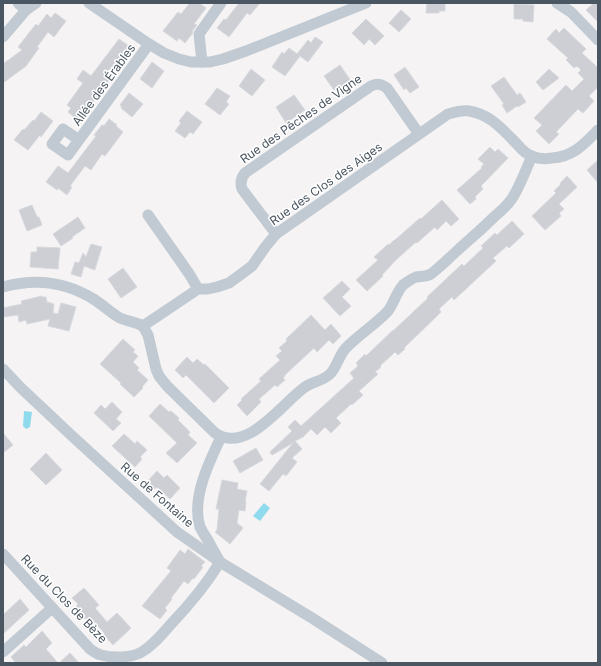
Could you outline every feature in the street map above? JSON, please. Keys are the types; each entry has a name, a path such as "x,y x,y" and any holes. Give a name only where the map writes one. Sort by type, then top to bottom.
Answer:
{"street":[{"path":"3,37 22,6 36,3"},
{"path":"202,62 199,34 221,3"},
{"path":"94,4 149,44 164,53 191,62 210,62 246,51 346,7 366,3"},
{"path":"557,3 571,12 598,40"},
{"name":"Allée des Érables","path":"79,140 149,44"},
{"name":"Rue des Pêches de Vigne","path":"276,234 242,189 241,180 245,173 376,84 380,84 387,88 419,134"},
{"name":"Rue des Clos des Aiges","path":"143,326 198,289 217,287 229,283 240,276 252,266 276,234 448,114 469,111 484,116 491,120 532,156"},
{"path":"3,287 13,284 50,282 73,288 95,300 119,317 143,326 148,335 159,376 167,386 215,433 221,437 242,437 261,427 306,386 326,378 333,372 344,350 383,316 393,303 398,291 409,280 429,275 477,234 506,206 511,199 532,156 558,158 572,153 583,146 598,130"},
{"path":"148,215 190,275 198,289"},
{"name":"Rue de Fontaine","path":"3,369 65,430 177,532 220,562 349,641 382,663"},
{"path":"220,562 201,528 197,516 201,487 211,458 221,437"},
{"name":"Rue du Clos de Bèze","path":"3,554 90,649 96,659 132,656 140,653 156,641 194,600 220,562"},
{"path":"3,652 52,608"}],"water":[{"path":"24,411 32,412 30,427 26,429 23,426"},
{"path":"264,503 270,508 260,521 253,516"}],"building":[{"path":"190,3 199,3 206,8 194,24 197,25 185,43 179,38 177,41 163,31 178,12 181,14"},
{"path":"239,3 260,3 250,15 247,13 229,37 217,28 224,19 226,20"},
{"path":"427,3 445,3 445,11 439,11 439,13 426,13"},
{"path":"594,3 598,3 598,22 586,10"},
{"path":"514,4 534,5 533,22 523,21 523,19 514,19"},
{"path":"401,10 411,19 399,32 389,23"},
{"path":"55,13 66,21 54,37 48,32 26,66 3,83 3,64 22,50 18,47 36,24 38,26 47,14 51,18"},
{"path":"366,19 384,36 375,45 369,39 364,45 352,33"},
{"path":"564,28 586,49 582,53 598,68 598,87 589,96 594,101 583,113 578,109 556,132 559,134 549,144 536,131 542,125 534,118 566,85 572,91 584,79 578,73 581,70 577,66 574,68 566,60 568,58 547,39 556,29 559,33"},
{"path":"315,37 323,42 308,62 300,56 285,76 272,67 282,52 284,54 289,48 297,54 308,40 311,43"},
{"path":"119,39 133,49 120,64 116,61 105,75 110,79 105,85 106,86 100,96 98,95 79,121 68,112 71,108 67,105 83,83 77,79 83,70 91,76"},
{"path":"152,62 164,71 152,88 140,79"},
{"path":"340,65 351,81 341,88 340,86 334,90 324,76"},
{"path":"405,67 419,87 410,93 406,88 404,90 394,75"},
{"path":"251,69 265,80 252,96 239,86"},
{"path":"549,69 559,78 543,90 536,82"},
{"path":"504,77 517,95 520,93 526,102 507,113 502,105 504,104 491,86"},
{"path":"217,88 230,96 226,102 229,104 220,115 205,104"},
{"path":"129,93 143,104 132,117 121,108 122,107 120,105"},
{"path":"294,95 305,110 286,123 276,107"},
{"path":"187,111 202,122 193,134 190,132 185,138 175,131 181,123 179,121"},
{"path":"41,112 53,121 41,137 40,135 28,150 14,140 23,129 24,130 33,120 34,121"},
{"path":"109,119 123,132 105,156 102,154 91,170 85,166 70,186 72,187 67,195 58,188 57,190 46,182 58,166 68,173 96,136 94,135"},
{"path":"490,147 495,152 498,149 508,158 481,186 483,189 475,197 476,199 470,204 457,190 482,168 481,167 484,164 478,159"},
{"path":"598,160 598,183 587,170"},
{"path":"567,176 577,187 559,204 564,209 559,213 561,216 545,230 532,216 556,193 554,191"},
{"path":"442,200 459,219 451,226 446,221 437,230 435,227 396,260 382,275 383,276 367,291 356,280 378,260 374,257"},
{"path":"32,205 42,225 27,231 19,210"},
{"path":"78,217 85,228 61,246 53,234"},
{"path":"512,221 524,234 509,248 507,246 493,258 496,261 454,300 452,297 439,309 441,312 404,348 405,349 398,355 395,352 380,366 381,367 375,372 378,374 359,391 363,395 336,418 341,423 331,433 325,427 317,435 311,429 303,437 295,441 302,449 292,458 297,462 286,476 283,474 269,491 260,484 293,443 272,455 270,452 292,431 288,427 295,420 301,426 354,378 350,373 358,366 356,363 365,354 366,356 462,264 464,266 483,248 481,246 495,233 497,235"},
{"path":"91,244 102,247 95,270 84,266 81,277 71,274 75,262 79,263 83,253 86,257"},
{"path":"37,247 60,248 58,269 30,267 31,252 37,252"},
{"path":"123,268 137,287 121,298 108,279"},
{"path":"342,281 350,289 342,297 351,306 340,316 323,298"},
{"path":"42,296 46,297 47,302 54,304 53,313 58,314 61,303 76,307 69,331 48,326 50,319 27,324 26,320 19,322 18,315 3,317 3,308 22,304 21,301"},
{"path":"311,315 325,330 331,324 341,336 333,344 329,340 317,352 314,348 286,374 283,378 285,380 277,387 275,385 259,399 261,402 247,416 237,405 242,400 241,399 261,381 259,379 280,360 276,356 282,351 279,348 287,341 286,339"},
{"path":"123,339 135,350 133,352 138,356 133,362 139,368 137,370 148,380 142,387 143,388 134,397 100,364"},
{"path":"187,357 193,363 197,359 204,365 205,364 229,388 214,403 186,375 183,378 175,370"},
{"path":"112,402 122,412 116,419 121,423 113,431 94,413 101,405 105,409"},
{"path":"160,404 179,418 178,420 190,432 188,435 197,443 177,463 166,453 177,443 149,416"},
{"path":"3,433 13,445 3,453"},
{"path":"124,434 135,444 137,441 147,450 140,457 142,459 135,467 112,446"},
{"path":"256,448 263,460 240,473 233,461"},
{"path":"46,453 62,470 46,485 30,469"},
{"path":"157,471 164,478 167,475 180,488 170,499 157,487 155,489 147,482"},
{"path":"222,480 238,483 237,489 247,491 245,511 239,510 237,523 243,528 230,544 215,532 217,530 219,509 216,509"},
{"path":"188,549 205,562 201,566 203,567 188,584 184,581 171,598 172,599 165,608 167,610 160,619 142,606 171,571 167,568 180,550 185,554"},
{"path":"84,588 99,605 95,608 107,622 117,613 131,628 113,645 92,619 89,622 85,618 84,619 75,608 78,604 72,598"},
{"path":"20,599 29,610 3,634 3,615"},
{"path":"42,631 52,643 46,649 58,663 16,663 11,657 24,645 26,647"},
{"path":"70,653 79,663 59,663"}]}
